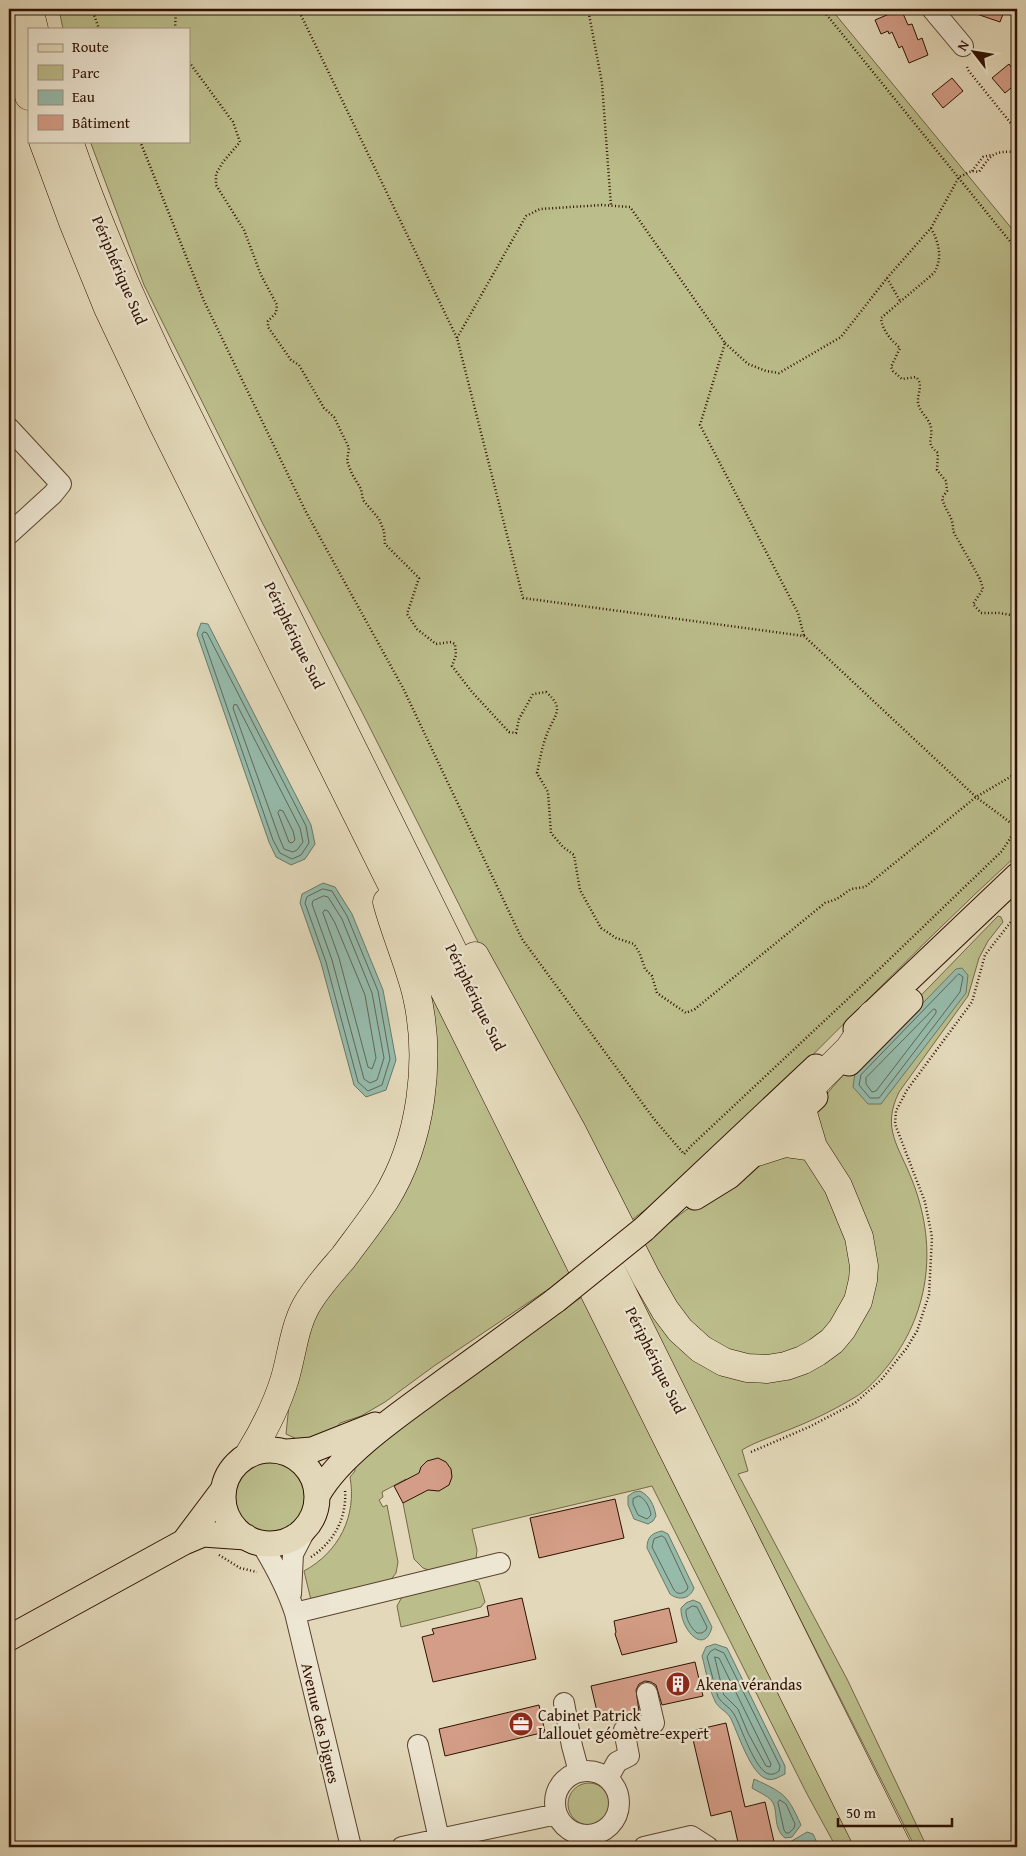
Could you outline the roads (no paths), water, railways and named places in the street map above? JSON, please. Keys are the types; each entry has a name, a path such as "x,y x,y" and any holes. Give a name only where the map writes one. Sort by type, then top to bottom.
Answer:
{"highway":[{"path":"29,9 34,28"},
{"path":"9,24 28,92"},
{"name":"Périphérique Sud","path":"43,142 108,308 162,422 870,1847"},
{"name":"Périphérique Sud","path":"69,142 118,271 160,360 896,1847"},
{"path":"250,1454 272,1413 285,1378 305,1307 371,1221 386,1198 399,1173 418,1114 423,1076 423,1049 416,992 394,926 367,833"},
{"path":"438,922 464,936 572,1131 662,1305 675,1324 702,1349 719,1360 740,1366 759,1369 794,1364 817,1352 830,1342 842,1329 855,1308 863,1277 863,1260 859,1237 839,1188 813,1147 802,1110 805,1093 849,1049 872,1014"},
{"path":"757,1152 786,1143 813,1147"}],"main road":[{"path":"318,1494 325,1482 348,1458 398,1415 556,1300 644,1229 1017,876"},
{"path":"644,1229 729,1176 757,1152 802,1110 935,976 1017,890"},
{"path":"184,1542 223,1490 229,1473 237,1463 250,1454 266,1449 287,1452 312,1450 398,1415"},
{"path":"9,1638 184,1542 203,1534 274,1544 300,1534 310,1524 316,1510 318,1494 314,1478 307,1466 302,1460 287,1452"},
{"path":"223,1490 224,1506 228,1518 236,1530 253,1540"}],"street":[{"path":"932,9 962,46"},
{"path":"9,428 61,484 53,494 9,534"},
{"path":"293,1606 293,1554 310,1524"},
{"path":"253,1540 278,1570 293,1606"},
{"path":"293,1606 500,1563"},
{"name":"Avenue des Digues","path":"293,1606 351,1847"},
{"path":"608,1778 617,1762 630,1756 624,1730 654,1723 647,1693"},
{"path":"564,1703 579,1772"},
{"path":"418,1745 439,1839"},
{"path":"579,1772 599,1773 608,1778 615,1786 619,1796 620,1807 610,1827 590,1841 569,1830 562,1823 557,1814 555,1803 557,1793 562,1783 570,1776 579,1772"},
{"path":"402,1847 557,1814"},
{"path":"644,1847 691,1836 708,1847"}],"water":[{"path":"201,623 208,624 311,825 315,844 305,859 291,865 276,857 269,842 197,634"},
{"path":"323,883 335,887 352,914 383,990 396,1060 386,1090 366,1097 354,1085 321,963 300,903 302,894"},
{"path":"962,968 968,975 966,993 881,1104 868,1104 853,1087 855,1073 956,969"},
{"path":"640,1491 649,1498 656,1516 648,1524 634,1519 628,1505 628,1496"},
{"path":"662,1531 668,1534 694,1588 687,1597 677,1598 670,1594 647,1548 651,1536"},
{"path":"693,1600 700,1603 712,1627 704,1640 693,1636 684,1624 681,1608"},
{"path":"715,1644 727,1648 785,1766 785,1774 772,1779 761,1776 745,1752 730,1717 715,1701 702,1656 706,1647"},
{"path":"754,1779 784,1796 792,1807 801,1825 792,1837 785,1838 781,1834 778,1829 774,1805 765,1795 752,1788"},
{"path":"807,1832 813,1834 819,1847 786,1847 790,1842"}],"place":[{"name":"Akena vérandas","path":"678,1684"},
{"name":"Cabinet Patrick Lallouet géomètre-expert","path":"521,1724"}]}
